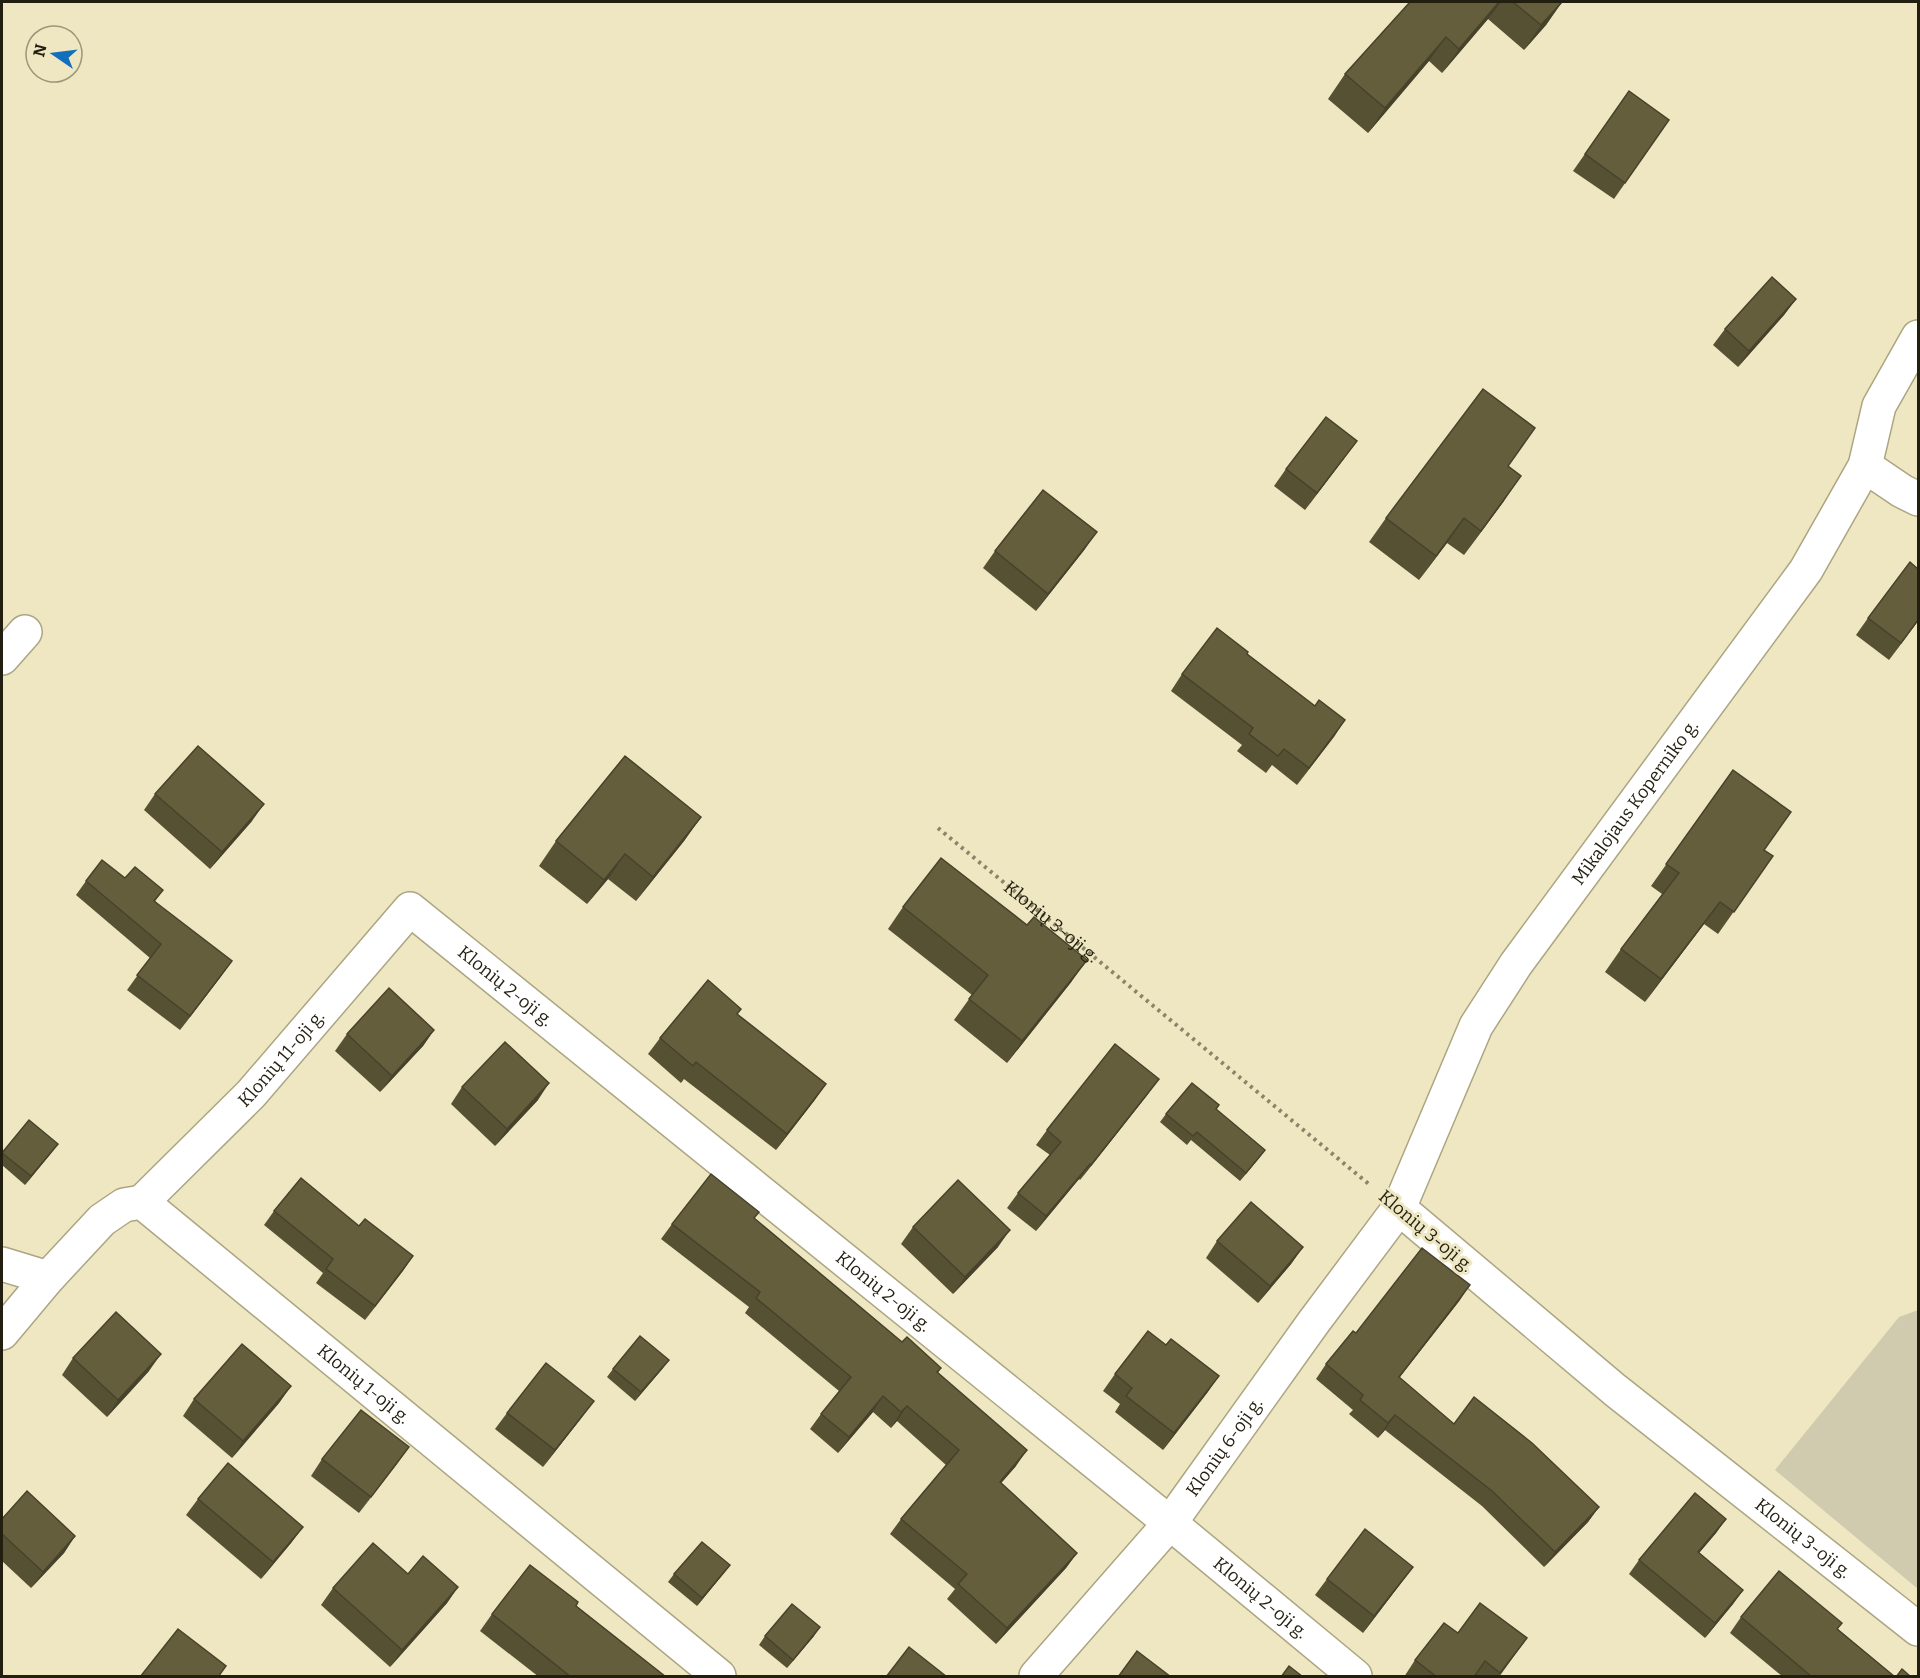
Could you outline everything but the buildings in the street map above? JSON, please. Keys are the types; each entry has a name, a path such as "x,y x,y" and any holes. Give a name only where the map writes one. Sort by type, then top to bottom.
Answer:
{"street":[{"name":"Mikalojaus Koperniko g.","path":"1399,1208 1476,1026 1516,964 1806,570 1864,466 1880,406 1918,337"},
{"path":"1864,466 1918,499"},
{"path":"2,658 25,632"},
{"name":"Klonių 11-oji g.","path":"142,1202 251,1094 410,909"},
{"name":"Klonių 2-oji g.","path":"410,909 1170,1523 1354,1677"},
{"path":"2,1333 48,1278 102,1220 124,1205 142,1202"},
{"name":"Klonių 1-oji g.","path":"142,1202 719,1677"},
{"name":"Klonių 6-oji g.","path":"1036,1677 1170,1523 1313,1323 1399,1208"},
{"name":"Klonių 3-oji g.","path":"1399,1208 1615,1390 1918,1629"},
{"path":"2,1264 48,1278"}],"path":[{"name":"Klonių 3-oji g.","path":"938,828 1399,1208"}],"shaded area":[{"path":"1918,1310 1918,1589 1775,1470 1899,1317"}]}
